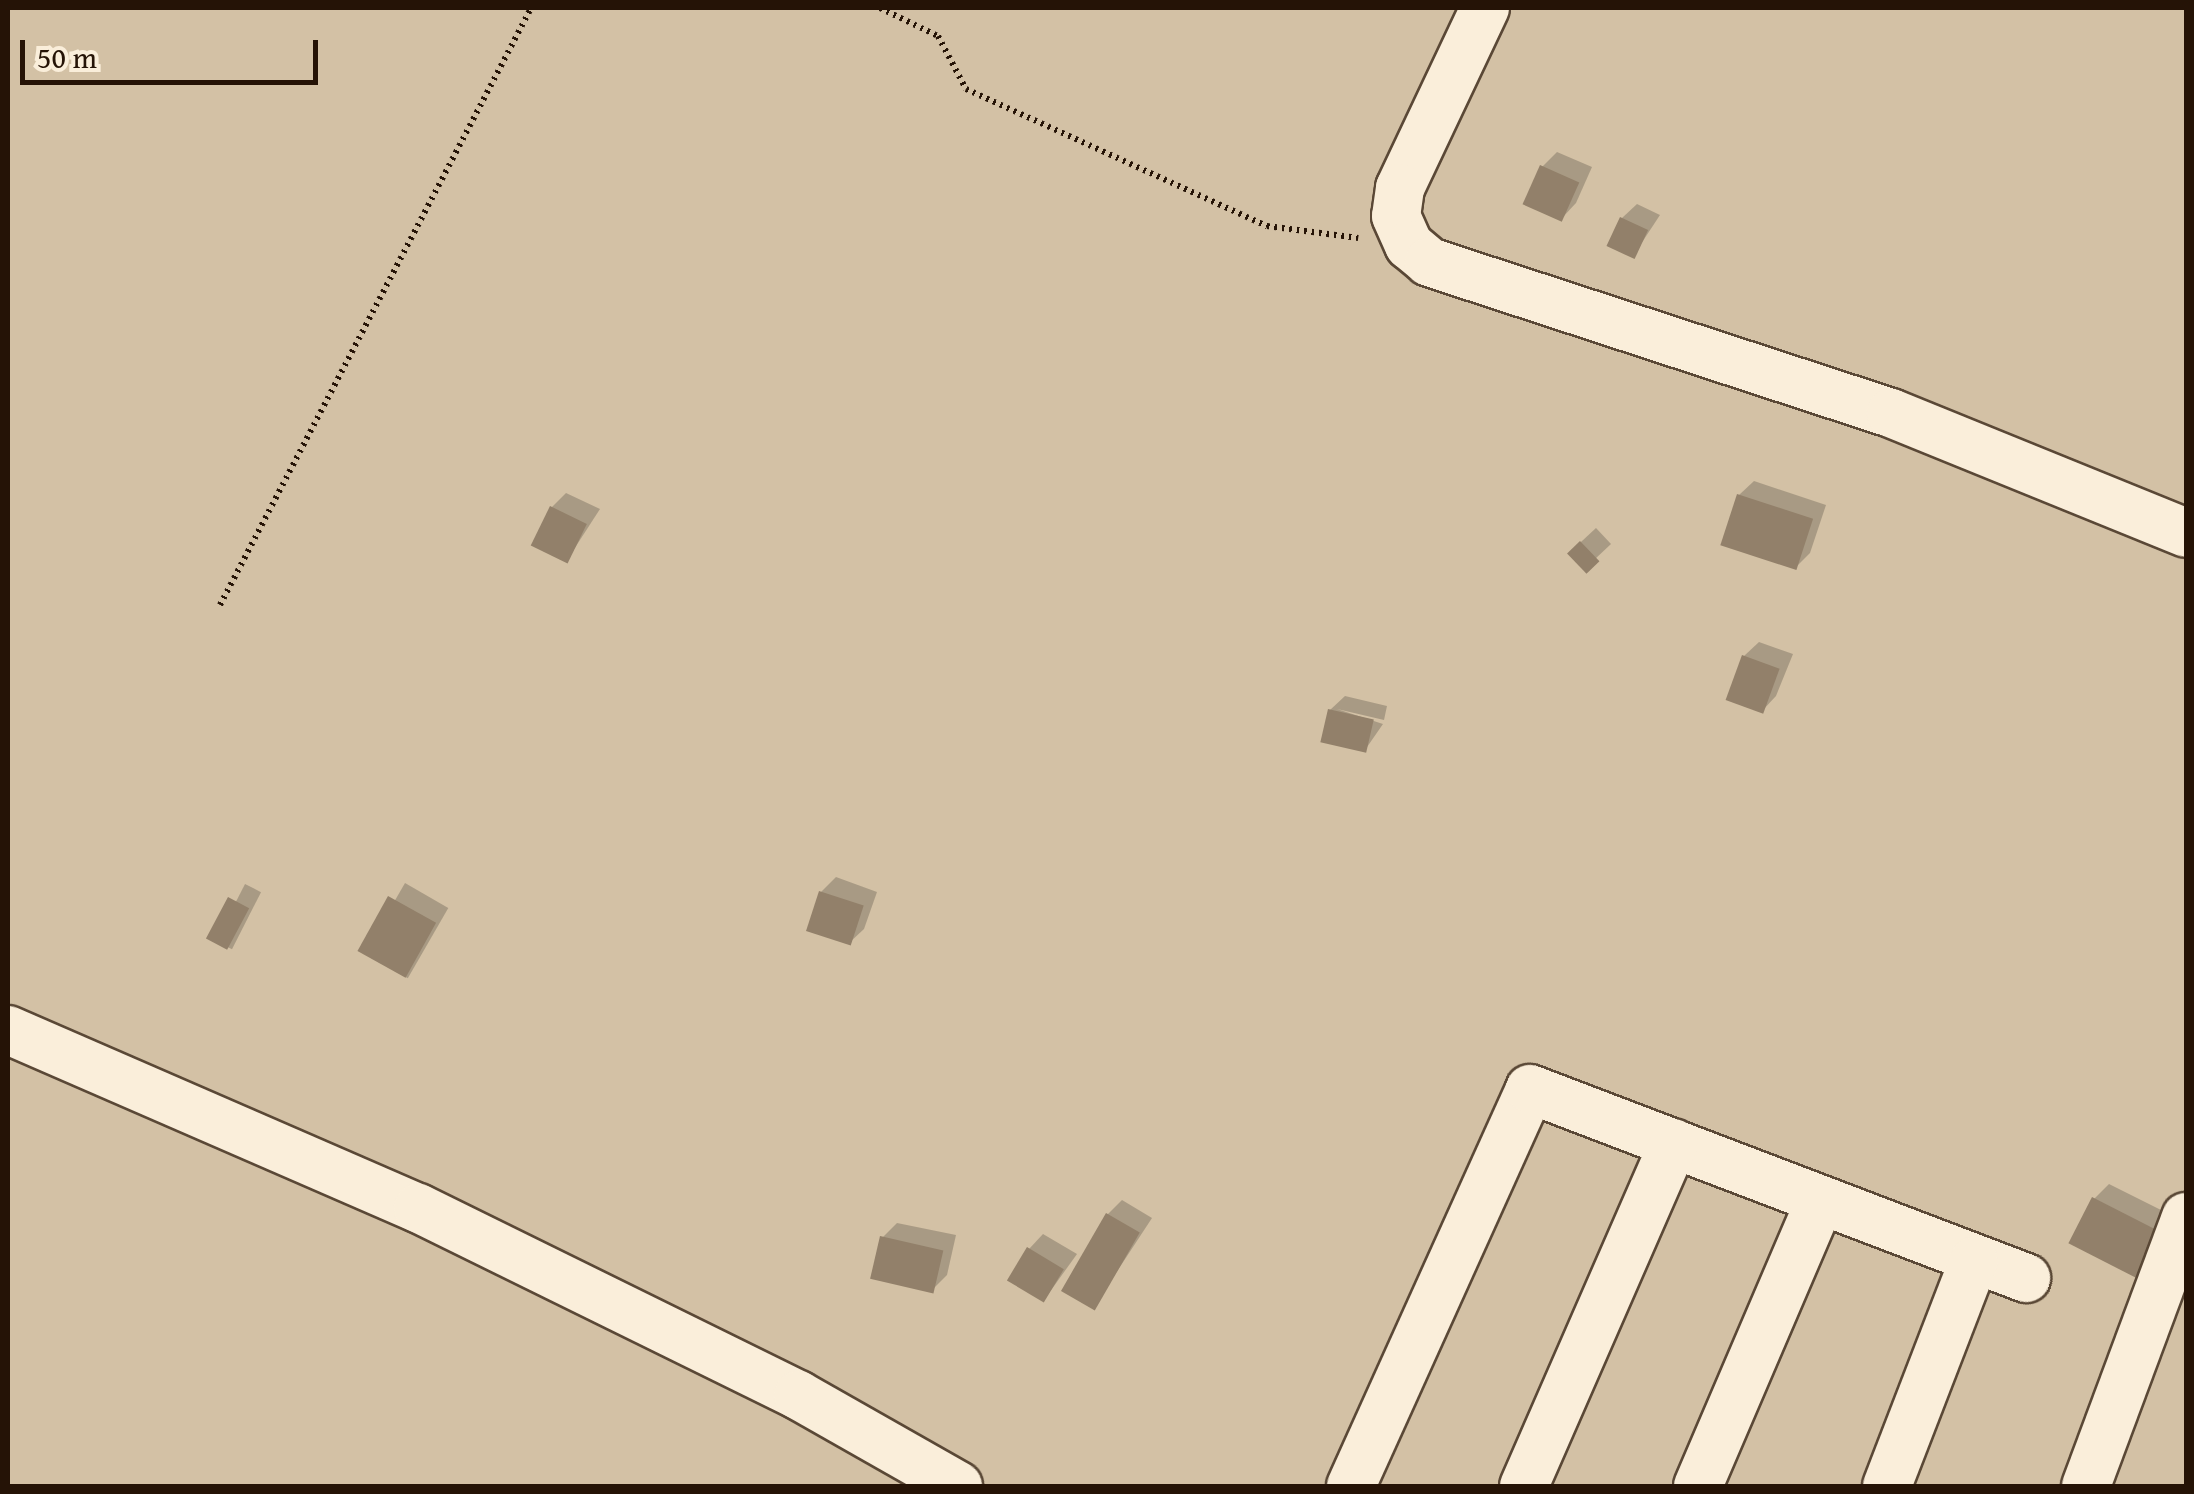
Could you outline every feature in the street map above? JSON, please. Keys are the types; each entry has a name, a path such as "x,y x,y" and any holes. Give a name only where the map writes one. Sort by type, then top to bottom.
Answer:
{"street":[{"path":"1485,8 1400,188 1396,216 1409,245 1429,262 1891,412 2186,533"},
{"path":"8,1030 418,1208 798,1396 958,1486"},
{"path":"1352,1486 1530,1089 2026,1278"},
{"path":"1524,1486 1674,1144"},
{"path":"1698,1486 1820,1201"},
{"path":"2086,1486 2186,1217"},
{"path":"1887,1486 1974,1261"}],"path":[{"path":"220,606 531,8"},
{"path":"880,8 938,36 966,89 1267,226 1409,245"}],"shaded area":[{"path":"8,8 2186,8 2186,1486 8,1486"}],"building":[{"path":"1540,165 1579,182 1562,222 1523,204"},
{"path":"1620,217 1648,230 1635,259 1606,246"},
{"path":"1737,494 1813,519 1796,570 1720,545"},
{"path":"550,506 587,524 568,564 531,546"},
{"path":"1580,541 1599,561 1587,574 1567,554"},
{"path":"1742,655 1780,669 1763,714 1726,700"},
{"path":"1328,709 1374,720 1366,753 1320,742"},
{"path":"819,891 864,906 851,945 806,931"},
{"path":"388,896 436,923 406,978 357,951"},
{"path":"228,897 249,908 227,950 206,938"},
{"path":"2092,1197 2166,1235 2142,1281 2068,1243"},
{"path":"1106,1213 1140,1232 1095,1310 1061,1291"},
{"path":"880,1236 943,1251 933,1293 870,1279"},
{"path":"1027,1247 1064,1269 1044,1303 1007,1280"}]}
